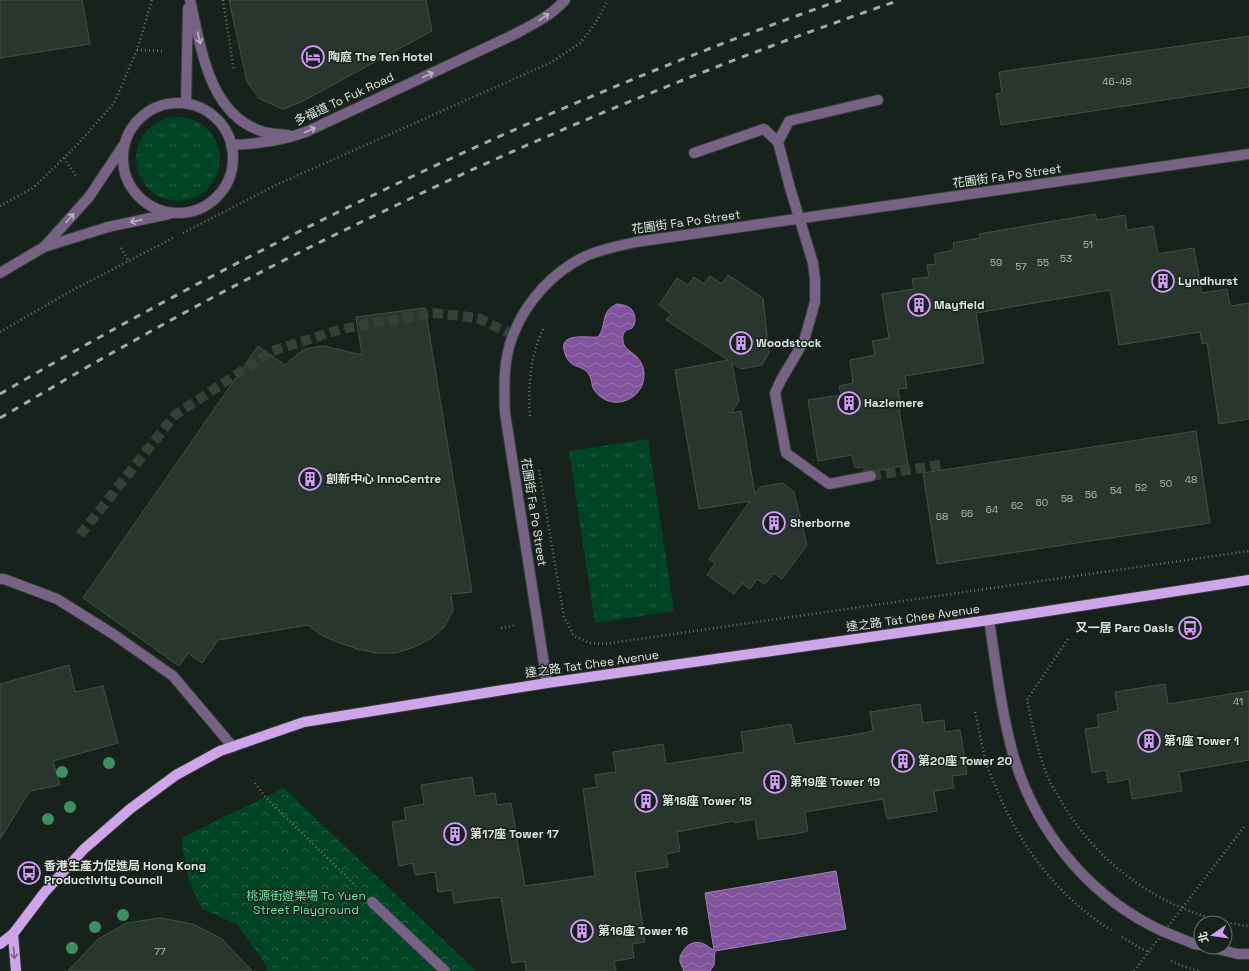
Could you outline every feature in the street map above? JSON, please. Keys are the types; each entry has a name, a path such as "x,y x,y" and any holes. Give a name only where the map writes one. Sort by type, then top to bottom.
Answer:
{"main road":[{"name":"達之路 Tat Chee Avenue","path":"0,944 13,934 44,893 84,849 130,809 176,775 220,751 304,722 546,683 989,620 1249,580"},
{"path":"13,934 16,971"}],"street":[{"path":"186,102 189,0"},
{"path":"189,0 210,79 226,106 244,122 262,131 294,136"},
{"name":"多福道 To Fuk Road","path":"231,145 253,144 294,136 513,35 539,21 558,8 565,0"},
{"path":"778,142 789,121 878,100"},
{"path":"0,272 44,247 108,227 174,213 192,212 207,205 220,193 229,179 233,162 231,145 226,130 215,117 201,107 186,102 170,102 154,107 141,116 130,129 124,144 89,197 44,247"},
{"path":"694,153 764,129 778,142 799,219 813,263 815,279 815,302 804,341 781,380 776,394 786,453 829,484 871,476"},
{"path":"124,144 123,160 126,176 134,190 145,202 158,210 174,213"},
{"name":"花圃街 Fa Po Street","path":"546,683 505,413 505,375 513,335 523,314 536,296 552,279 569,266 587,256 609,248 636,242 1249,154"},
{"path":"0,579 4,579 57,599 113,634 173,676 233,747"},
{"path":"989,620 1003,706 1013,754 1029,797 1051,837 1080,872 1114,902 1152,926 1193,942"},
{"path":"372,902 445,971"},
{"path":"1233,953 1249,954"}],"path":[{"path":"0,206 33,188 73,149 114,103 137,50 152,0"},
{"path":"223,0 235,74"},
{"path":"0,332 69,292 276,185 552,62 580,43 595,24 608,0"},
{"path":"531,423 529,398 532,363 539,338 547,322"},
{"path":"539,469 564,617 574,636 590,643 612,643 1249,551"},
{"path":"1068,639 1027,700 1036,744 1050,783 1071,819 1098,851 1129,879 1165,901 1203,917 1249,926"},
{"path":"254,783 266,798 372,902"},
{"path":"1134,971 1244,827"}],"green space":[{"path":"178,117 194,120 208,129 217,143 220,159 217,175 208,189 194,198 178,201 162,198 148,189 139,175 136,159 139,143 148,129 162,120"},
{"path":"648,439 674,611 595,623 569,451"},
{"name":"桃源街遊樂場 To Yuen Street Playground","path":"284,788 476,971 267,971 264,962 237,924 202,909 189,882 181,838"}],"water":[{"path":"617,304 627,306 634,313 634,324 632,328 624,333 623,342 625,347 637,357 641,363 644,370 644,376 640,389 631,398 619,402 610,402 602,398 596,392 593,388 589,374 585,370 567,359 564,352 564,344 570,338 598,337 608,311 611,307"},
{"path":"836,871 846,929 715,951 714,965 710,971 684,971 680,962 680,957 690,944 697,942 702,943 714,950 705,893"}],"building":[{"path":"0,0 82,0 90,44 0,58"},
{"name":"陶庭 The Ten Hotel","path":"229,0 426,0 432,31 301,102 283,109 260,99 247,82"},
{"path":"1249,36 1249,87 1001,125 996,94 1002,93 999,72"},
{"path":"1095,214 1097,220 1125,215 1127,230 1153,226 1158,254 1194,248 1202,293 1227,289 1230,306 1249,303 1249,419 1219,424 1207,343 1202,344 1200,332 1119,345 1110,290 976,313 984,363 905,376 907,388 898,389 900,401 898,402 908,465 874,471 864,471 864,467 855,468 852,455 818,461 808,400 841,395 839,386 853,383 850,360 875,355 872,341 889,338 882,294 914,289 912,279 929,277 927,265 936,264 934,254 954,250 953,243 980,238 979,234"},
{"path":"728,275 763,298 769,353 762,365 741,369 732,363 739,401 731,413 741,411 755,494 760,487 783,483 794,492 807,545 782,579 774,573 765,584 757,579 750,589 742,583 734,594 707,575 715,563 709,559 750,501 699,509 675,370 728,360 666,320 671,314 659,305 677,278 688,285 694,277 704,284 710,276 722,284"},
{"name":"創新中心 InnoCentre","path":"425,308 472,592 451,594 453,611 444,627 432,638 414,647 396,653 376,653 357,649 337,642 321,635 308,625 218,640 202,663 188,653 179,666 83,598 258,346 285,365 299,353 306,349 315,347 324,346 362,355 356,317"},
{"path":"1196,431 1210,523 937,564 923,473"},
{"path":"69,665 75,692 103,686 118,743 53,761 60,785 30,791 0,839 0,684"},
{"name":"第1座 Tower 1","path":"1165,684 1168,704 1249,691 1249,760 1179,772 1182,791 1132,799 1129,779 1108,783 1106,770 1092,773 1085,729 1099,727 1097,715 1118,711 1115,692"},
{"path":"920,704 923,723 944,720 945,732 960,730 965,761 967,774 952,776 954,788 934,791 937,811 887,819 883,799 805,812 808,831 795,834 758,839 755,819 735,823 734,821 677,832 680,851 666,854 668,867 635,872 645,942 632,944 634,958 614,961 616,971 526,971 525,961 512,963 501,897 454,903 452,890 438,892 435,872 415,875 413,863 399,866 392,822 406,820 404,808 424,804 421,785 472,777 475,796 495,793 497,805 511,803 525,886 595,876 583,789 597,787 595,775 616,772 613,752 663,744 666,764 744,752 741,732 791,724 795,744 853,735 873,731 870,712"},
{"path":"160,918 193,924 222,939 252,971 68,971 98,939 127,923"}],"tunnel":[{"path":"80,535 175,415 272,351 342,329 433,313 478,318 513,335"},
{"path":"871,476 945,464"}],"railway":[{"path":"0,394 203,281 306,228 411,177 624,83 732,40 841,0"},
{"path":"0,418 97,361 253,276 442,184 570,126 636,99 833,23 900,0"}],"place":[{"name":"陶庭 The Ten Hotel","path":"313,57"},
{"name":"Lyndhurst","path":"1163,281"},
{"name":"Mayfield","path":"919,305"},
{"name":"Woodstock","path":"741,343"},
{"name":"Hazlemere","path":"849,403"},
{"name":"創新中心 InnoCentre","path":"310,479"},
{"name":"Sherborne","path":"774,523"},
{"name":"又一居 Parc Oasis","path":"1190,628"},
{"name":"第1座 Tower 1","path":"1149,741"},
{"name":"第20座 Tower 20","path":"903,761"},
{"name":"第19座 Tower 19","path":"775,782"},
{"name":"第18座 Tower 18","path":"646,801"},
{"name":"第17座 Tower 17","path":"455,834"},
{"name":"香港生產力促進局 Hong Kong Productivity Council","path":"29,873"},
{"name":"第16座 Tower 16","path":"582,931"}]}
